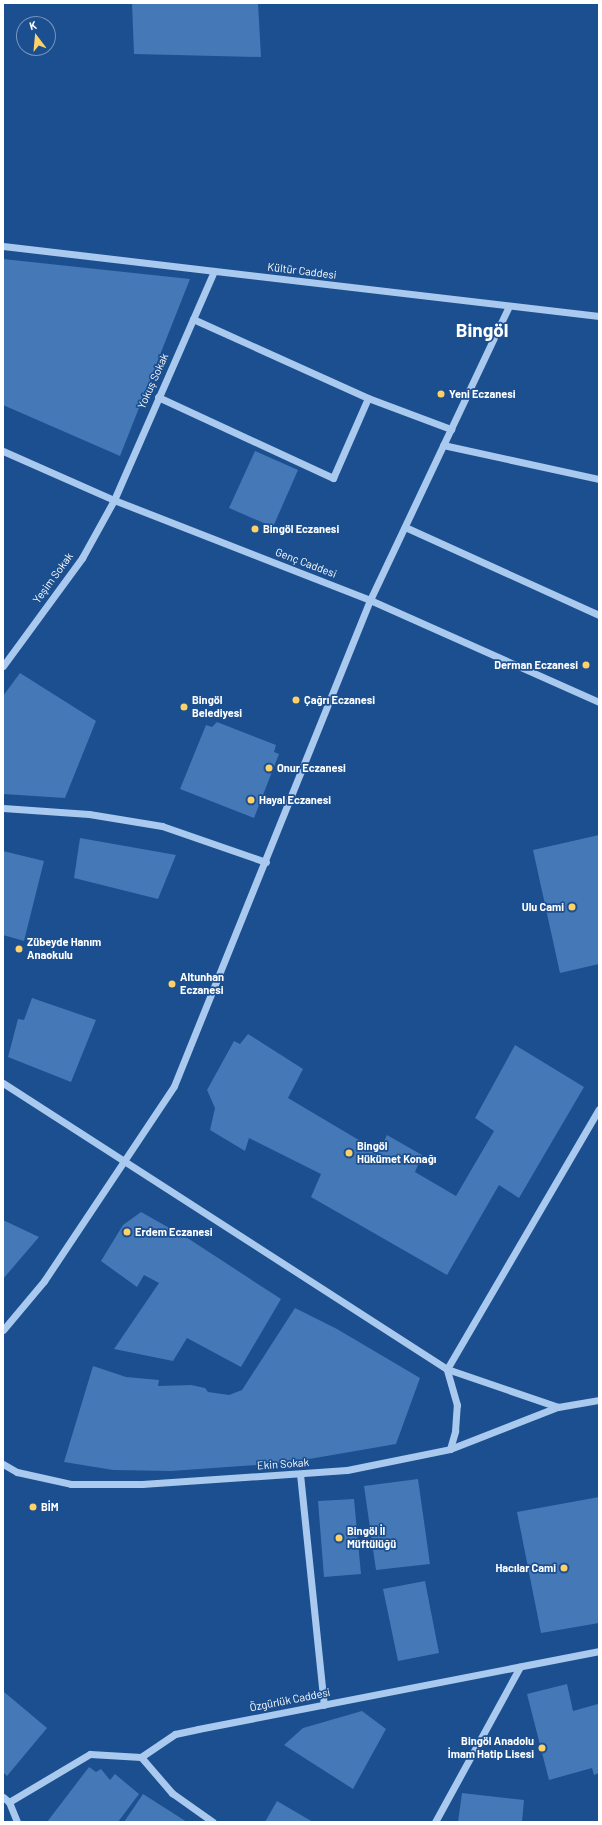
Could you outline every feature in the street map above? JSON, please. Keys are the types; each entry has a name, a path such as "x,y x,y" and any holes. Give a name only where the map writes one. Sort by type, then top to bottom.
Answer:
{"street":[{"name":"Kültür Caddesi","path":"3,246 599,316"},
{"name":"Yokuş Sokak","path":"114,500 214,271"},
{"path":"3,1330 44,1281 174,1086 266,862 370,600 509,306"},
{"path":"193,319 368,398 451,429"},
{"path":"158,397 333,478 368,398"},
{"path":"443,445 599,479"},
{"name":"Genç Caddesi","path":"3,451 114,500 370,600 599,702"},
{"name":"Yeşim Sokak","path":"3,666 82,558 114,500"},
{"path":"405,527 599,615"},
{"path":"3,808 89,814 162,826 266,862"},
{"path":"3,1083 447,1369 558,1407"},
{"path":"450,1449 455,1432 457,1405 447,1369 599,1109"},
{"name":"Ekin Sokak","path":"3,1464 17,1472 71,1484 142,1484 347,1470 450,1449 558,1407 599,1400"},
{"path":"300,1474 324,1705"},
{"name":"Özgürlük Caddesi","path":"141,1758 176,1734 599,1651"},
{"path":"435,1822 520,1667"},
{"path":"9,1802 90,1754 141,1758 172,1793 213,1822"},
{"path":"3,1797 9,1802 17,1822"}],"building":[{"path":"132,3 258,3 261,57 134,54"},
{"path":"3,259 190,279 120,456 3,405"},
{"path":"255,451 298,470 273,527 229,508"},
{"path":"20,673 96,721 65,798 3,794 3,696"},
{"path":"217,722 276,745 274,752 279,754 254,818 180,789 206,725 212,727"},
{"name":"Ulu Cami","path":"599,835 599,964 560,973 533,850"},
{"path":"80,838 176,855 158,899 74,878"},
{"path":"3,851 44,861 24,941 3,935"},
{"path":"32,998 96,1020 71,1082 8,1057 18,1019 24,1020"},
{"name":"Bingöl Hükümet Konağı","path":"248,1034 303,1069 288,1098 379,1152 387,1135 422,1155 415,1172 456,1196 494,1131 475,1118 515,1045 584,1087 519,1198 499,1185 447,1275 311,1197 321,1174 249,1138 245,1151 210,1130 215,1108 207,1090 234,1041 240,1044"},
{"path":"141,1212 189,1239 281,1299 241,1367 187,1338 173,1361 114,1349 159,1283 144,1275 137,1287 101,1261 123,1225"},
{"path":"3,1220 39,1237 3,1279"},
{"path":"295,1308 337,1329 420,1378 396,1444 286,1463 171,1471 113,1470 64,1462 93,1366 126,1377 159,1380 158,1386 191,1385 205,1388 208,1392 229,1395 242,1390"},
{"path":"418,1479 430,1564 376,1570 364,1486"},
{"name":"Hacılar Cami","path":"599,1497 599,1623 541,1633 517,1512"},
{"name":"Bingöl İl Müftülüğü","path":"354,1499 361,1574 324,1577 318,1501"},
{"path":"425,1581 439,1653 398,1661 383,1589"},
{"path":"567,1684 573,1711 598,1704 599,1773 594,1775 592,1768 549,1780 527,1694"},
{"path":"3,1691 47,1728 7,1776 3,1772"},
{"path":"362,1711 386,1729 353,1789 284,1745 303,1728"},
{"path":"89,1767 96,1772 101,1769 110,1780 115,1774 139,1794 118,1822 47,1822"},
{"path":"462,1793 524,1800 522,1822 458,1822"},
{"path":"143,1794 187,1822 124,1822"},
{"path":"277,1801 313,1822 265,1822"}],"place":[{"name":"Yeni Eczanesi","path":"441,394"},
{"name":"Bingöl Eczanesi","path":"255,529"},
{"name":"Derman Eczanesi","path":"586,665"},
{"name":"Çağrı Eczanesi","path":"296,700"},
{"name":"Bingöl Belediyesi","path":"184,707"},
{"name":"Onur Eczanesi","path":"269,768"},
{"name":"Hayal Eczanesi","path":"251,800"},
{"name":"Ulu Cami","path":"572,907"},
{"name":"Zübeyde Hanım Anaokulu","path":"19,949"},
{"name":"Altunhan Eczanesi","path":"172,984"},
{"name":"Bingöl Hükümet Konağı","path":"349,1153"},
{"name":"Erdem Eczanesi","path":"127,1232"},
{"name":"BİM","path":"33,1507"},
{"name":"Bingöl İl Müftülüğü","path":"339,1538"},
{"name":"Hacılar Cami","path":"564,1568"},
{"name":"Bingöl Anadolu İmam Hatip Lisesi","path":"542,1748"}],"district":[{"name":"Bingöl","path":"482,330"}]}
